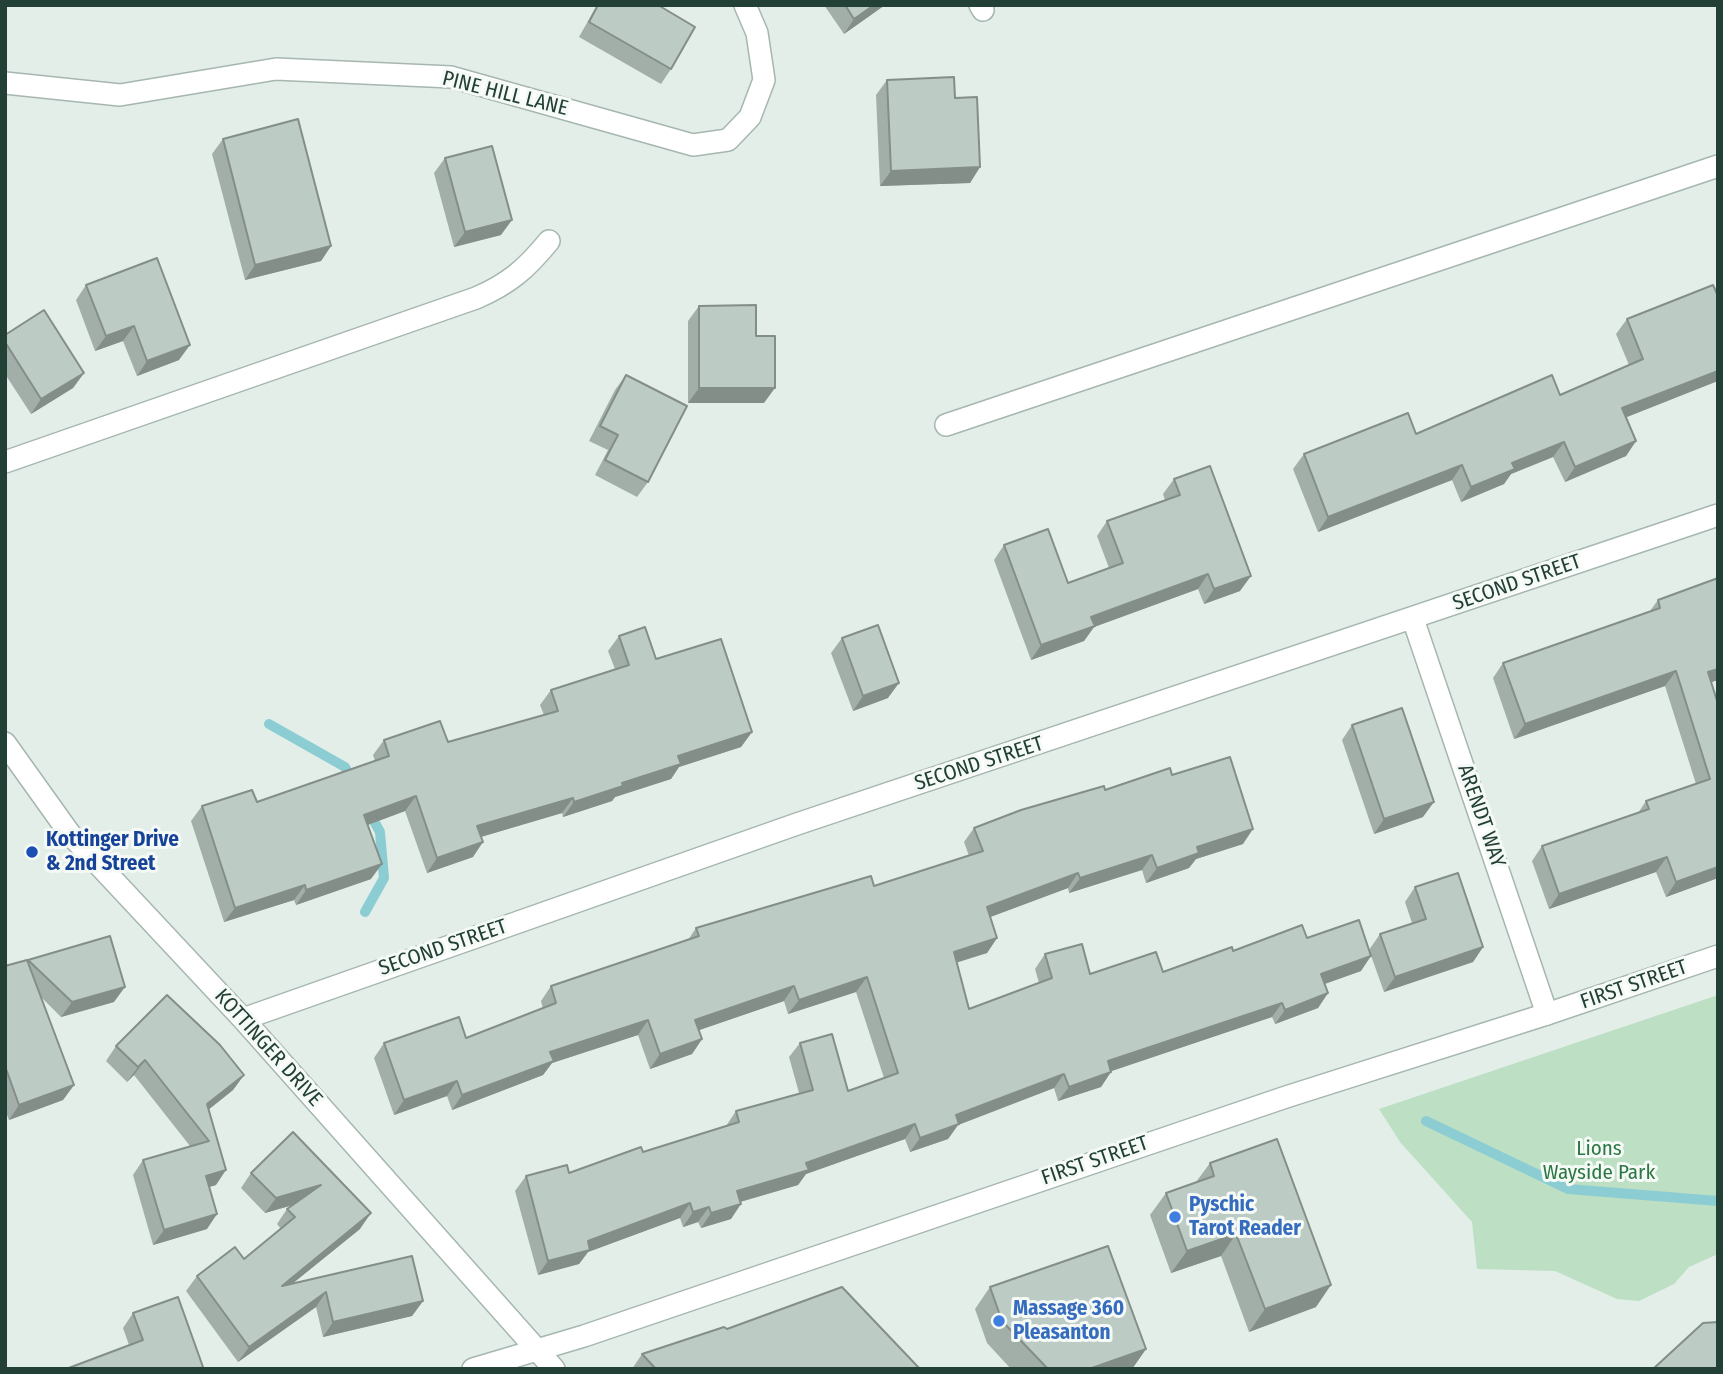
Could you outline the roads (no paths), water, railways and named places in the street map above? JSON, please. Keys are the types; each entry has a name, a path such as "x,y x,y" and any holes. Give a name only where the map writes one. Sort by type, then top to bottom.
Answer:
{"street":[{"name":"PINE HILL LANE","path":"5,83 120,95 276,69 451,77 693,145 727,140 750,117 764,80 757,33 745,5"},
{"path":"946,425 1718,166"},
{"path":"5,462 477,298 506,285 526,270 550,241"},
{"name":"SECOND STREET","path":"243,1019 797,824 1718,515"},
{"name":"ARENDT WAY","path":"1413,618 1548,1014"},
{"name":"KOTTINGER DRIVE","path":"5,743 66,830 243,1019 554,1369"},
{"name":"FIRST STREET","path":"472,1369 584,1336 1286,1097 1548,1014 1718,956"}],"waterway":[{"path":"269,724 345,767 353,782"},
{"path":"365,912 384,878 380,832 368,810"},
{"path":"1426,1121 1568,1189 1718,1201"}],"place":[{"name":"Kottinger Drive & 2nd Street","path":"32,852"},
{"name":"Pyschic Tarot Reader","path":"1175,1217"},
{"name":"Massage 360 Pleasanton","path":"999,1321"}],"park label":[{"name":"Lions Wayside Park","path":"1599,1161"}]}
